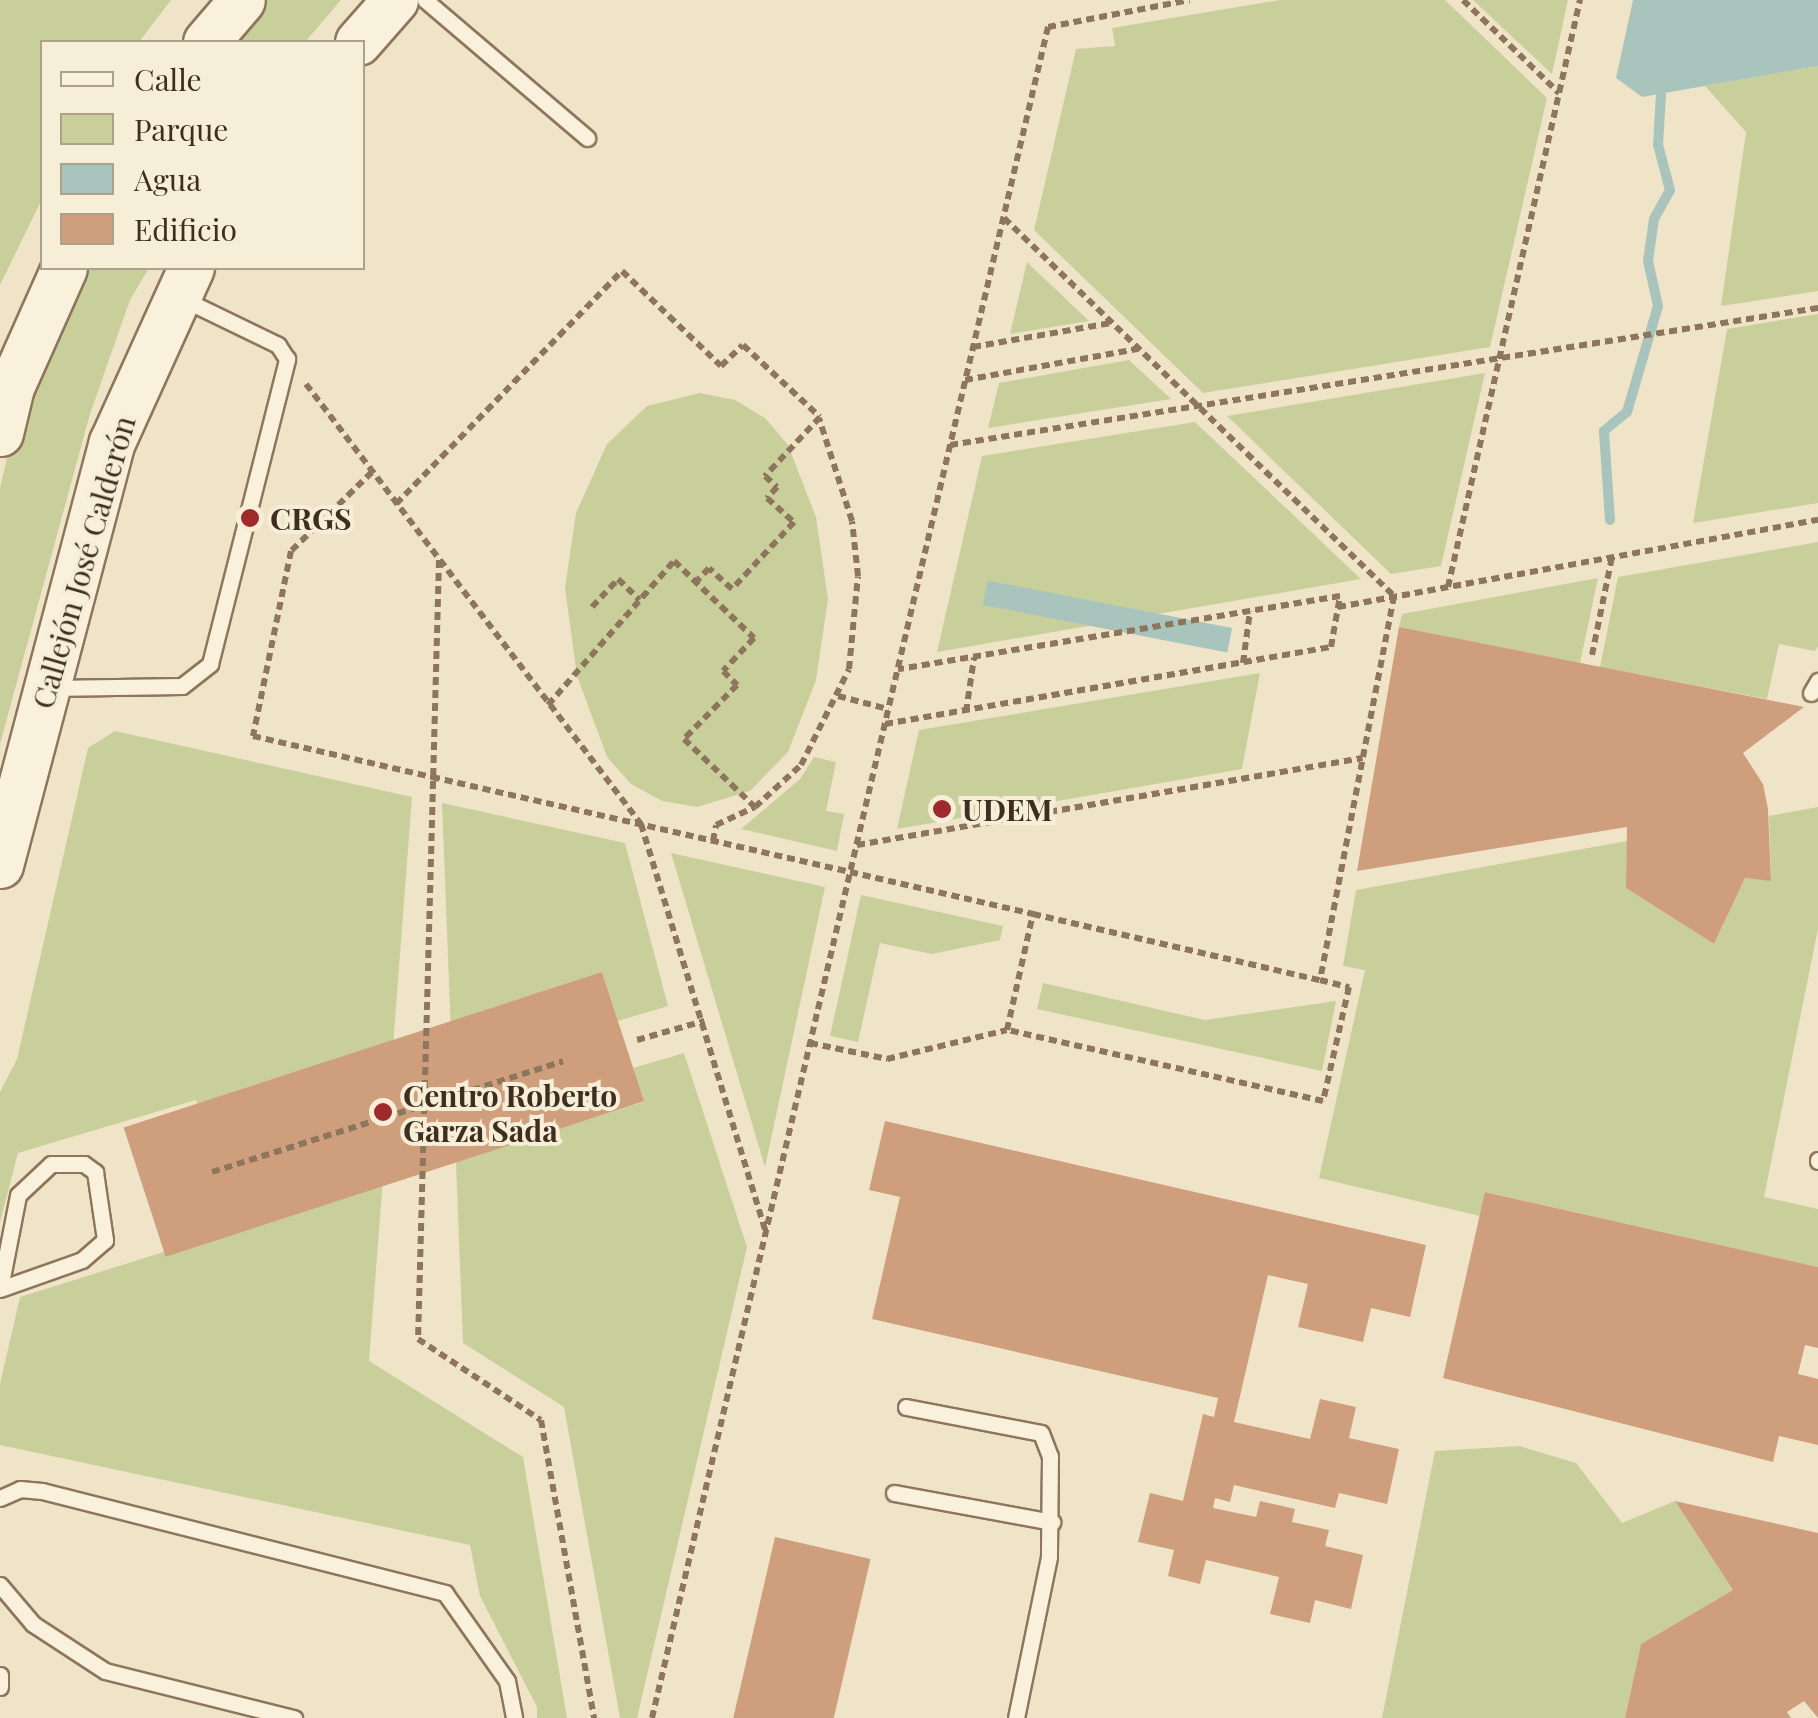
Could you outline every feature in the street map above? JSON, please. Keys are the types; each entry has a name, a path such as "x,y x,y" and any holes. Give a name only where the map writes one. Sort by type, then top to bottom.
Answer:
{"main road":[{"path":"208,40 242,0"},
{"path":"360,40 394,0"},
{"path":"0,434 11,387 63,270"},
{"name":"Callejón José Calderón","path":"0,865 112,442 183,282"}],"lane":[{"path":"425,0 587,138"},
{"path":"46,688 182,686 210,664 287,359 278,345 183,282"},
{"path":"51,1164 84,1164 95,1172 105,1240 82,1260 0,1288 18,1194 51,1164"},
{"path":"906,1407 1041,1434 1050,1456 1052,1522 1016,1718"},
{"path":"0,1498 20,1490 42,1491 446,1593 507,1681 514,1718"},
{"path":"894,1492 1052,1522"},
{"path":"0,1585 33,1624 105,1670 294,1718"},
{"path":"0,1675 0,1688"}],"path":[{"path":"652,1718 1048,27 1189,0"},
{"path":"1463,0 1560,93"},
{"path":"1448,587 1580,0"},
{"path":"1003,218 1394,596"},
{"path":"396,504 622,271 721,366 742,344 819,418 842,476 858,576 857,624 838,696 801,765 755,807 716,826 714,841"},
{"path":"950,445 1818,308"},
{"path":"973,347 1112,323"},
{"path":"965,380 1138,348"},
{"path":"287,359 641,824 766,1233"},
{"path":"696,582 709,568 732,589 794,522 767,498 778,487 765,476 819,418"},
{"path":"372,472 291,552 254,736 1349,987 1323,1101 1007,1030 887,1060 810,1043"},
{"path":"1338,607 1818,520"},
{"path":"1592,654 1612,558"},
{"path":"439,560 418,1339 542,1420 594,1718"},
{"path":"548,705 674,561 754,638 723,671 737,685 684,739 755,807"},
{"path":"592,607 618,579 640,600"},
{"path":"885,724 1331,647 1340,596 897,669"},
{"path":"1320,980 1394,596"},
{"path":"1243,662 1250,611"},
{"path":"966,712 974,658"},
{"path":"838,696 888,709"},
{"path":"856,846 1363,758"},
{"path":"1007,1030 1033,914"},
{"path":"638,1040 704,1021"},
{"path":"212,1172 563,1061"}],"green space":[{"path":"0,0 171,0 141,40 40,40 40,203 0,285"},
{"path":"257,0 341,0 307,40 225,40"},
{"path":"1280,0 1445,0 1547,98 1490,347 1203,393 1034,230 1076,49 1115,46 1112,28"},
{"path":"1473,0 1568,0 1552,74"},
{"path":"1818,66 1818,291 1721,306 1746,132 1705,86"},
{"path":"1027,262 1089,321 1010,334"},
{"path":"79,270 148,270 130,300 90,414 0,744 0,488 22,395"},
{"path":"1818,314 1818,503 1693,523 1727,329"},
{"path":"1129,360 1171,399 988,428 999,383"},
{"path":"1485,373 1441,566 1391,574 1227,416"},
{"path":"700,393 735,400 765,418 788,445 816,517 828,599 816,680 788,752 750,791 697,807 662,801 631,784 607,757 577,676 565,588 576,513 607,444 647,406"},
{"path":"1195,422 1361,579 937,652 982,456"},
{"path":"1818,542 1818,646 1815,651 1779,644 1767,699 1600,667 1618,577"},
{"path":"1598,578 1580,663 1399,627 1402,614"},
{"path":"1260,673 1242,769 897,829 919,730"},
{"path":"115,731 412,797 369,1361 523,1457 567,1718 537,1718 537,1707 480,1596 470,1545 0,1445 0,1384 20,1297 237,1229 196,1100 18,1153 0,1222 0,1092 17,1059 88,748"},
{"path":"814,757 836,762 826,811 844,814 837,851 741,829 800,779"},
{"path":"442,803 625,843 668,1006 618,1021 602,972 576,1123 643,1102 633,1068 684,1053 747,1247 637,1718 620,1718 564,1407 463,1343"},
{"path":"1818,807 1818,929 1764,1197 1818,1209 1818,1267 1486,1192 1480,1216 1319,1178 1365,970 1343,966 1356,890 1627,841 1626,888 1714,944 1745,878 1771,880 1769,816"},
{"path":"671,853 825,887 765,1167"},
{"path":"861,895 1003,926 1000,940 932,954 880,943 858,1042 830,1036"},
{"path":"1043,983 1205,1020 1336,1001 1322,1071 1037,1009"},
{"path":"1519,1446 1576,1463 1622,1523 1675,1501 1733,1590 1641,1644 1625,1718 1382,1718 1435,1451"}],"water":[{"path":"1633,0 1818,0 1818,66 1642,97 1616,78"},
{"path":"988,580 1232,628 1227,653 983,605"}],"building":[{"path":"1399,627 1804,707 1743,753 1763,784 1771,881 1745,878 1714,944 1626,888 1627,827 1357,871"},
{"name":"Centro Roberto Garza Sada","path":"602,972 644,1101 166,1257 124,1127"},
{"path":"885,1121 1426,1245 1410,1317 1371,1308 1363,1342 1298,1327 1308,1284 1268,1275 1234,1422 1310,1439 1320,1399 1356,1407 1349,1438 1399,1449 1387,1504 1339,1493 1335,1508 1234,1485 1230,1502 1215,1498 1213,1508 1256,1517 1260,1501 1295,1509 1292,1522 1329,1530 1325,1546 1363,1555 1351,1609 1315,1600 1310,1623 1270,1614 1279,1577 1206,1560 1200,1584 1168,1576 1174,1550 1138,1542 1150,1493 1183,1501 1203,1414 1214,1417 1218,1398 872,1319 900,1197 869,1190"},
{"path":"1485,1192 1818,1267 1818,1348 1805,1345 1798,1374 1818,1379 1818,1445 1779,1436 1773,1462 1443,1378"},
{"path":"1675,1501 1818,1533 1818,1718 1804,1701 1787,1712 1791,1718 1625,1718 1641,1644 1733,1590"},
{"path":"775,1537 870,1559 834,1718 733,1718"}],"waterway":[{"path":"1610,520 1604,431 1627,412 1658,306 1648,261 1654,219 1670,190 1658,145 1661,94"}],"place":[{"name":"CRGS","path":"250,518"},
{"name":"UDEM","path":"942,809"},
{"name":"Centro Roberto Garza Sada","path":"383,1112"}]}
